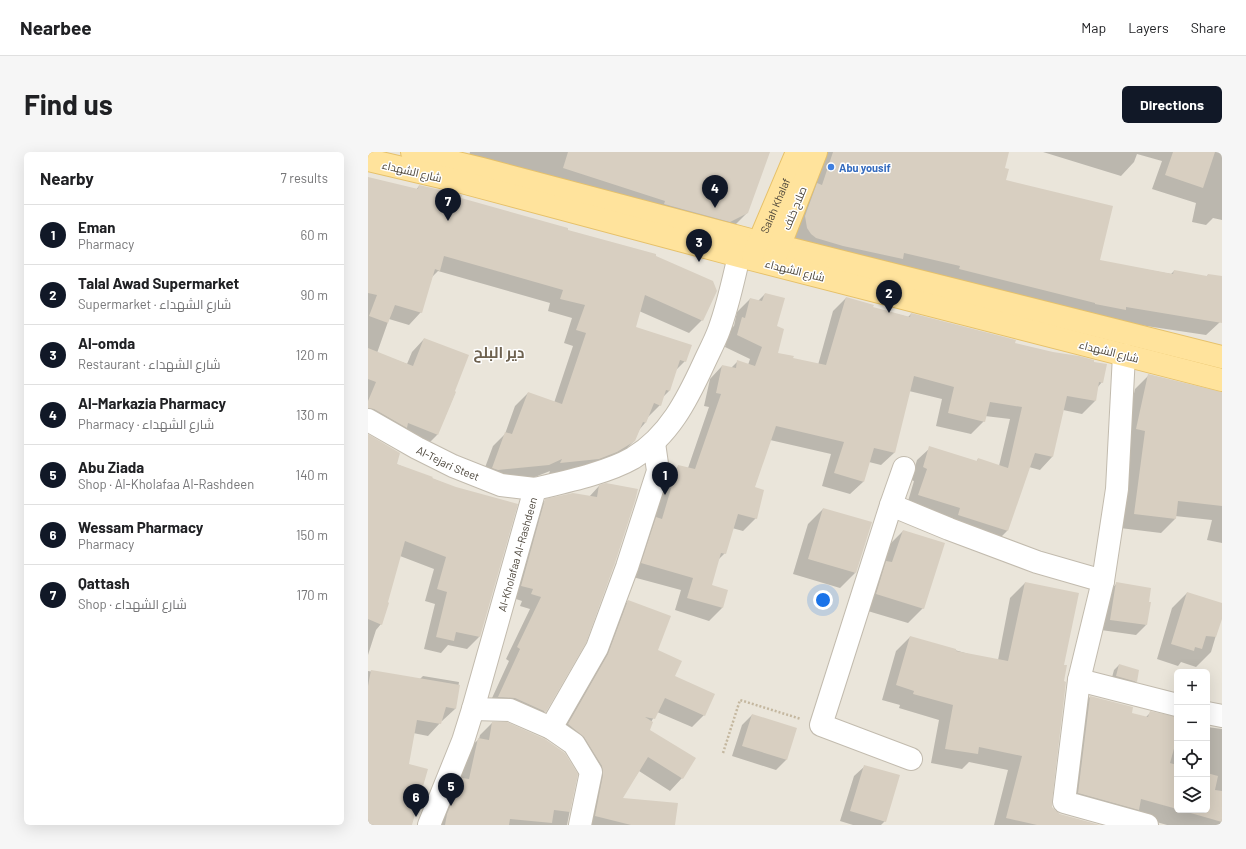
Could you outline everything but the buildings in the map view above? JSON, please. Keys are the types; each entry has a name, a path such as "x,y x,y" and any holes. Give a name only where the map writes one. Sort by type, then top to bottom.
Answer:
{"main road":[{"name":"شارع الشهداء","path":"412,152 489,171 760,254 1222,380"},
{"name":"Salah Khalaf","path":"760,254 797,152"},
{"name":"صلاح خلف","path":"760,254 816,152"},
{"name":"شارع الشهداء","path":"368,160 760,254 1222,357"}],"street":[{"name":"Al-Kholafaa Al-Rashdeen","path":"429,825 463,741 535,489 613,467 632,458 654,443 667,429 683,404 719,330 760,254"},
{"path":"1124,354 1117,489 1103,581 1079,680 1064,802 1147,825"},
{"name":"Al-Tejari Steet","path":"368,420 417,448 453,466 501,485 535,489"},
{"path":"550,728 596,648 627,567 658,471 654,443"},
{"path":"904,468 821,724 911,759"},
{"path":"891,505 949,529 1037,562 1103,581"},
{"path":"1079,680 1174,704"},
{"path":"473,709 510,710 550,728 574,744 591,772 580,825"},
{"path":"1210,714 1222,716"}],"path":[{"path":"723,753 740,700 821,724"}],"shaded area":[{"path":"368,152 1222,152 1222,825 368,825"}],"place":[{"name":"Abu yousif","path":"831,167"},
{"name":"Al-Markazia Pharmacy","path":"715,208"},
{"name":"Qattash","path":"448,221"},
{"name":"Al-omda","path":"699,262"},
{"name":"Talal Awad Supermarket","path":"889,313"},
{"name":"Eman","path":"665,495"},
{"name":"Abu Ziada","path":"451,806"},
{"name":"Wessam Pharmacy","path":"416,817"}],"district":[{"name":"دير البلح","path":"499,352"}]}
